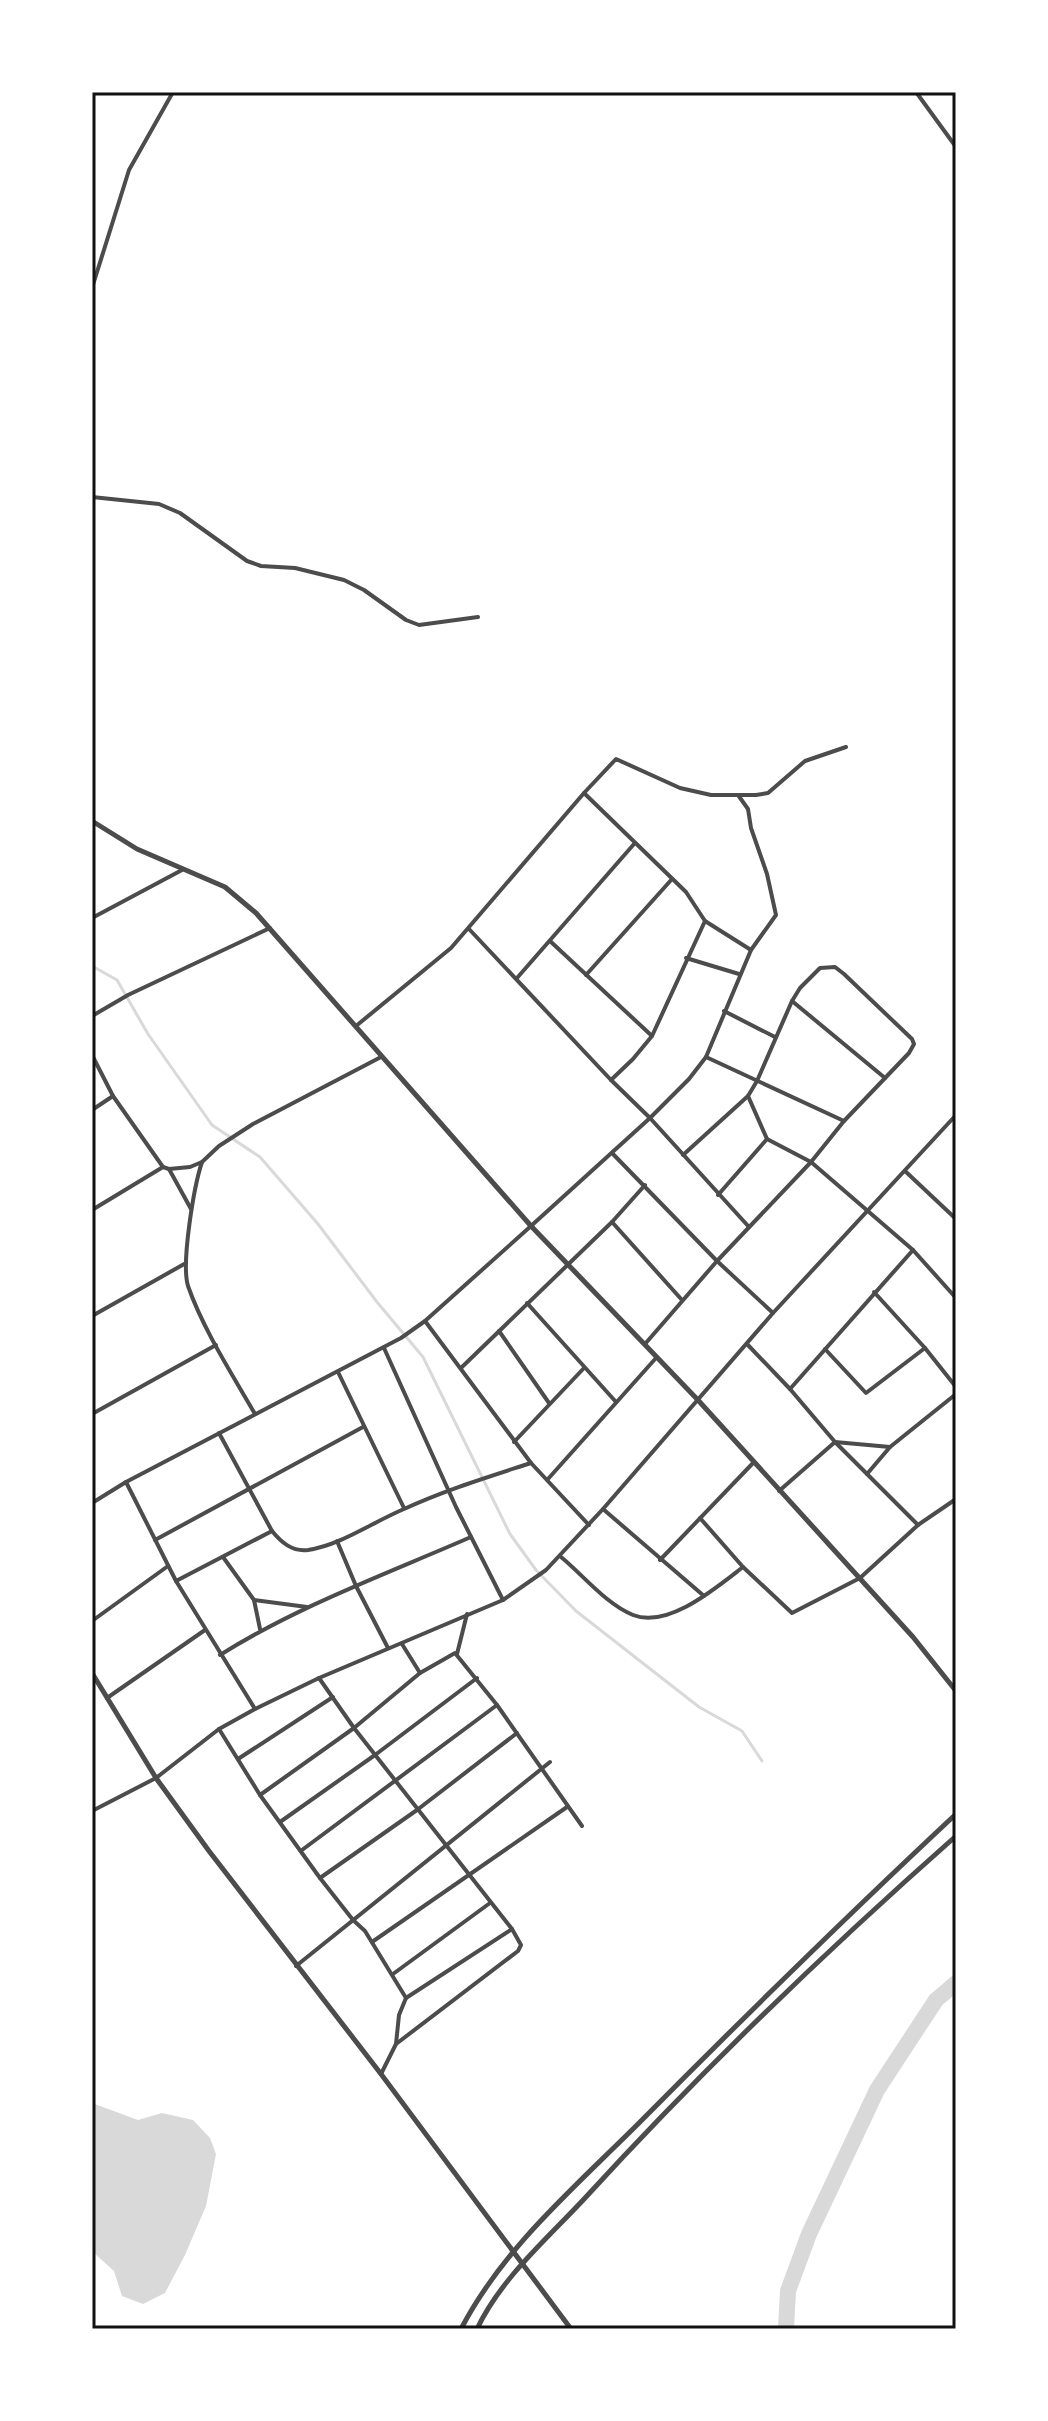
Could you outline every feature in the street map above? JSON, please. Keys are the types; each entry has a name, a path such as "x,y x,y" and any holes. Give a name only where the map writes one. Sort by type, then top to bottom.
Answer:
{"street":[{"path":"92,288 129,170 173,92"},
{"path":"916,92 956,147"},
{"path":"92,497 159,504 180,513 247,561 344,580 364,590 406,620 419,625 478,617"},
{"path":"354,1028 451,948 616,759 680,788 711,795 738,795 768,793 805,761 846,747"},
{"path":"584,793 686,892 705,921 751,950"},
{"path":"92,1503 126,1482 384,1348 425,1321 650,1118 706,1057 739,974 776,914 748,809 738,795"},
{"path":"92,821 137,849 225,887 256,913 531,1226 697,1399 860,1578 956,1691"},
{"path":"92,830 99,827"},
{"path":"517,978 634,844"},
{"path":"92,918 182,870"},
{"path":"585,976 672,879"},
{"path":"611,1080 652,1036 705,921"},
{"path":"92,1016 128,995 270,928"},
{"path":"468,928 650,1118 749,1227"},
{"path":"550,941 652,1036"},
{"path":"686,958 739,974"},
{"path":"644,1345 717,1261 811,1162 844,1121 909,1053 914,1044 912,1039 835,967 820,968 792,1001 748,1096 683,1155"},
{"path":"792,1001 885,1078"},
{"path":"724,1011 775,1037"},
{"path":"92,1055 113,1096 166,1168 192,1211"},
{"path":"92,1210 166,1168 190,1167 202,1162 219,1146 253,1124 381,1057"},
{"path":"706,1057 844,1121"},
{"path":"92,1110 113,1096"},
{"path":"748,1096 767,1139 811,1162 913,1250 956,1298"},
{"path":"92,1811 156,1778 219,1729 255,1709 319,1678 503,1600 546,1570 561,1557 773,1313 956,1115"},
{"path":"718,1195 767,1139"},
{"path":"612,1153 717,1261 773,1313"},
{"path":"202,1162 186,1263 188,1285 216,1345 255,1414"},
{"path":"905,1171 956,1219"},
{"path":"462,1368 612,1222 645,1185"},
{"path":"612,1222 683,1300"},
{"path":"790,1389 913,1250"},
{"path":"92,1316 186,1263"},
{"path":"874,1292 956,1387"},
{"path":"527,1303 616,1402"},
{"path":"425,1321 514,1442 589,1525"},
{"path":"499,1331 549,1403"},
{"path":"746,1343 835,1442 918,1525"},
{"path":"92,1414 216,1345"},
{"path":"384,1348 503,1600"},
{"path":"825,1349 866,1393 925,1348"},
{"path":"548,1479 656,1358"},
{"path":"514,1442 584,1368"},
{"path":"338,1372 404,1508"},
{"path":"867,1474 890,1447 956,1394"},
{"path":"155,1540 363,1427"},
{"path":"219,1433 272,1531 282,1543 300,1550 337,1541 404,1508 531,1463"},
{"path":"779,1491 835,1442 890,1447"},
{"path":"660,1560 754,1462"},
{"path":"126,1482 176,1581 255,1709"},
{"path":"700,1518 743,1567 792,1613 860,1578 918,1525 956,1499"},
{"path":"603,1509 704,1596"},
{"path":"176,1581 272,1531"},
{"path":"220,1655 260,1630 308,1607 471,1537"},
{"path":"337,1541 388,1648"},
{"path":"223,1557 254,1600 260,1630"},
{"path":"561,1557 615,1603 635,1615 656,1616 680,1609 704,1596 743,1567"},
{"path":"92,1621 168,1566"},
{"path":"254,1600 308,1607"},
{"path":"457,1654 467,1614"},
{"path":"107,1698 205,1630"},
{"path":"402,1644 420,1673"},
{"path":"260,1795 354,1728 420,1673 453,1653 477,1678 582,1826"},
{"path":"92,1673 156,1778 571,2329"},
{"path":"319,1678 417,1810 512,1929 521,1945 518,1951 396,2044"},
{"path":"280,1822 477,1678"},
{"path":"238,1759 333,1697"},
{"path":"302,1850 497,1705"},
{"path":"219,1729 260,1795 320,1878 353,1920 361,1925 406,1998"},
{"path":"320,1878 417,1810 517,1733"},
{"path":"295,1966 550,1762"},
{"path":"371,1942 567,1807"},
{"path":"461,2329 472,2307 513,2250 791,1971 956,1814"},
{"path":"477,2329 524,2263 676,2101 800,1979 956,1836"},
{"path":"393,1974 490,1903"},
{"path":"381,2074 396,2044 399,2015 406,1998 512,1929"},
{"path":"791,1971 800,1979"}],"shaded area":[{"path":"92,2103 138,2120 162,2113 193,2120 210,2138 216,2154 206,2206 185,2255 165,2293 143,2304 122,2296 114,2271 94,2253 92,2246"}],"waterway":[{"path":"92,966 117,980 148,1034 212,1125 260,1157 318,1224 423,1357 510,1534 536,1570 576,1611 699,1707 742,1731 762,1761"},
{"path":"786,2329 788,2291 809,2234 877,2090 936,2000 956,1983"}]}
